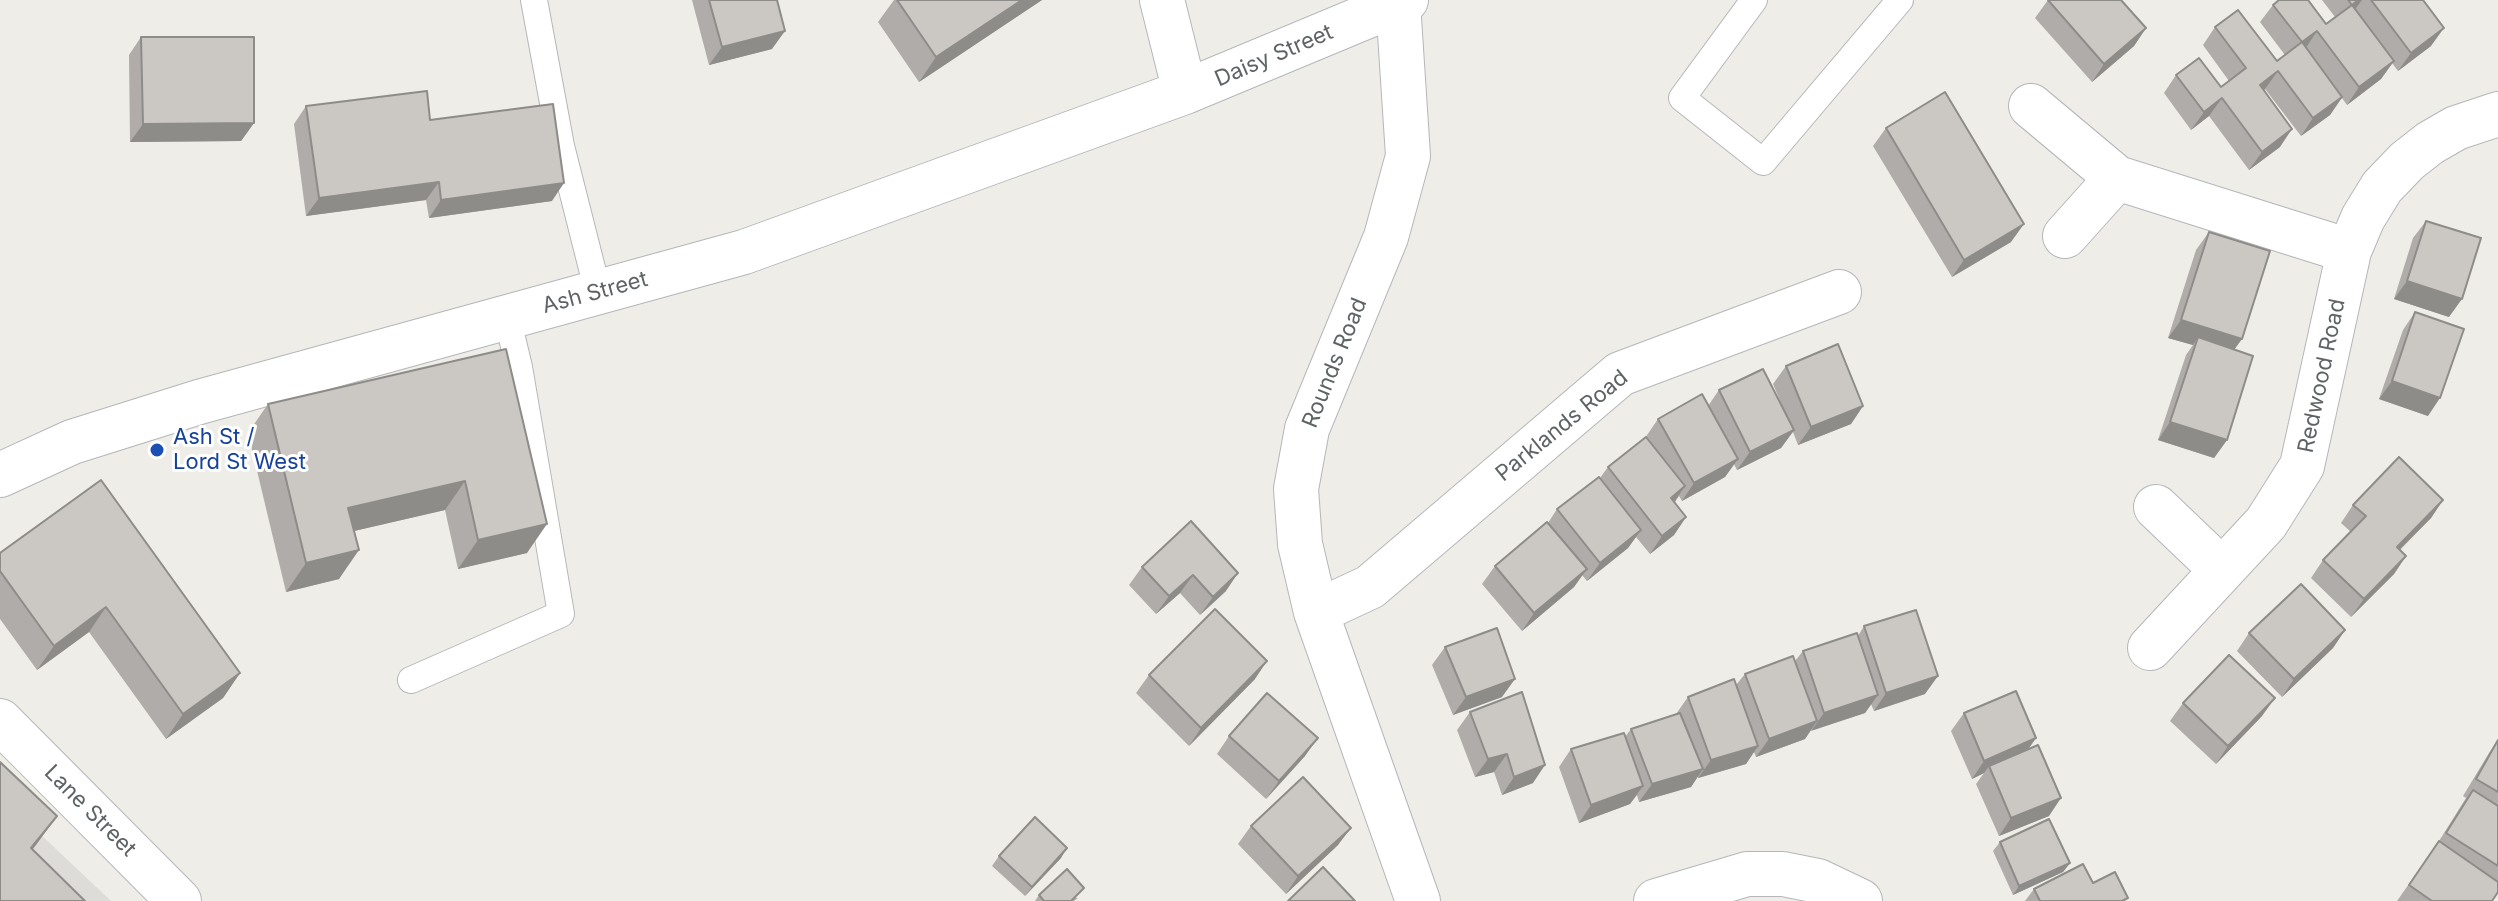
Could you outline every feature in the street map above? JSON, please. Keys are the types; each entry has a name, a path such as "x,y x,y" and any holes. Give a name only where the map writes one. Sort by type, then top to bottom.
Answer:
{"street":[{"path":"1162,0 1185,92"},
{"name":"Daisy Street","path":"1185,92 1402,2"},
{"name":"Rounds Road","path":"1402,2 1408,156 1386,237 1307,429 1296,489 1300,544 1316,612 1418,901"},
{"name":"Ash Street","path":"0,475 72,442 199,402 744,252 1185,92"},
{"path":"2031,106 2117,178 2349,251"},
{"name":"Redwood Road","path":"2150,648 2266,523 2302,466 2349,251 2363,218 2382,187 2430,143 2456,128 2498,114"},
{"path":"2065,236 2117,178"},
{"name":"Parklands Road","path":"1316,612 1370,587 1620,374 1839,292"},
{"path":"2156,507 2222,570"},
{"name":"Lane Street","path":"0,721 179,901"},
{"path":"1656,901 1747,874 1783,874 1818,881 1860,901"}],"lane":[{"path":"534,0 561,146 598,292"},
{"path":"1754,0 1682,98 1763,162 1900,0"},
{"path":"411,680 561,614 519,367 507,317"}],"shaded area":[{"path":"0,796 111,901 0,901"}],"building":[{"path":"709,0 777,0 785,31 722,47"},
{"path":"897,0 1022,0 936,57"},
{"path":"2048,0 2121,0 2146,28 2104,64"},
{"path":"2279,0 2308,0 2326,24 2352,5 2394,61 2359,87 2317,31 2302,42 2273,5"},
{"path":"2371,0 2423,0 2444,28 2411,53"},
{"path":"2238,10 2277,61 2302,42 2342,97 2313,118 2278,71 2260,85 2292,129 2262,152 2222,98 2204,112 2176,75 2199,58 2221,87 2246,68 2215,27"},
{"path":"141,37 254,37 254,123 143,124"},
{"path":"427,91 430,120 553,104 564,183 441,200 439,182 319,198 306,106"},
{"path":"1945,92 2024,224 1964,260 1886,128"},
{"path":"2426,221 2481,238 2462,299 2407,281"},
{"path":"2209,232 2270,251 2242,339 2181,320"},
{"path":"2415,312 2464,329 2440,398 2392,381"},
{"path":"2198,337 2253,356 2227,440 2170,422"},
{"path":"1838,344 1863,406 1811,427 1786,366"},
{"path":"506,349 547,524 478,540 465,481 348,508 359,550 306,563 268,404"},
{"path":"1763,369 1794,430 1750,452 1719,390"},
{"path":"1702,394 1738,459 1694,483 1658,419"},
{"path":"1646,437 1685,486 1671,498 1686,517 1662,536 1608,467"},
{"path":"2399,457 2443,500 2397,547 2406,556 2364,599 2323,560 2366,516 2353,505"},
{"path":"1599,477 1641,530 1600,563 1557,509"},
{"path":"101,480 240,673 183,714 106,607 54,646 0,571 0,553"},
{"path":"1191,521 1238,573 1213,597 1193,575 1169,596 1142,567"},
{"path":"1547,522 1587,569 1534,613 1495,566"},
{"path":"2301,584 2345,630 2294,679 2249,633"},
{"path":"1215,609 1267,661 1201,728 1149,675"},
{"path":"1916,610 1938,676 1886,693 1864,626"},
{"path":"1497,628 1515,679 1466,697 1445,647"},
{"path":"1857,633 1878,695 1824,713 1803,651"},
{"path":"2229,655 2275,698 2228,746 2183,703"},
{"path":"1793,656 1817,721 1769,739 1745,674"},
{"path":"1734,679 1758,746 1711,760 1688,697"},
{"path":"2016,691 2036,738 1984,761 1964,713"},
{"path":"1522,692 1545,765 1514,777 1507,754 1488,759 1470,712"},
{"path":"1267,693 1318,738 1279,781 1229,736"},
{"path":"1680,713 1703,769 1652,784 1631,729"},
{"path":"1624,733 1643,786 1591,805 1571,749"},
{"path":"2498,740 2498,792 2476,779"},
{"path":"2038,745 2061,798 2011,818 1989,766"},
{"path":"0,762 57,816 31,848 85,901 0,901"},
{"path":"1303,777 1351,828 1298,876 1251,826"},
{"path":"2473,790 2498,806 2498,866 2446,833"},
{"path":"1035,817 1067,848 1032,887 999,856"},
{"path":"2049,819 2070,863 2019,886 2000,842"},
{"path":"2439,841 2498,882 2498,892 2492,901 2432,901 2409,885"},
{"path":"2083,864 2093,883 2115,872 2128,898 2122,901 2040,901 2034,889"},
{"path":"1323,867 1355,901 1288,901"},
{"path":"1067,869 1084,888 1071,901 1044,901 1039,895"}],"place":[{"name":"Ash St / Lord St West","path":"157,450"}]}
